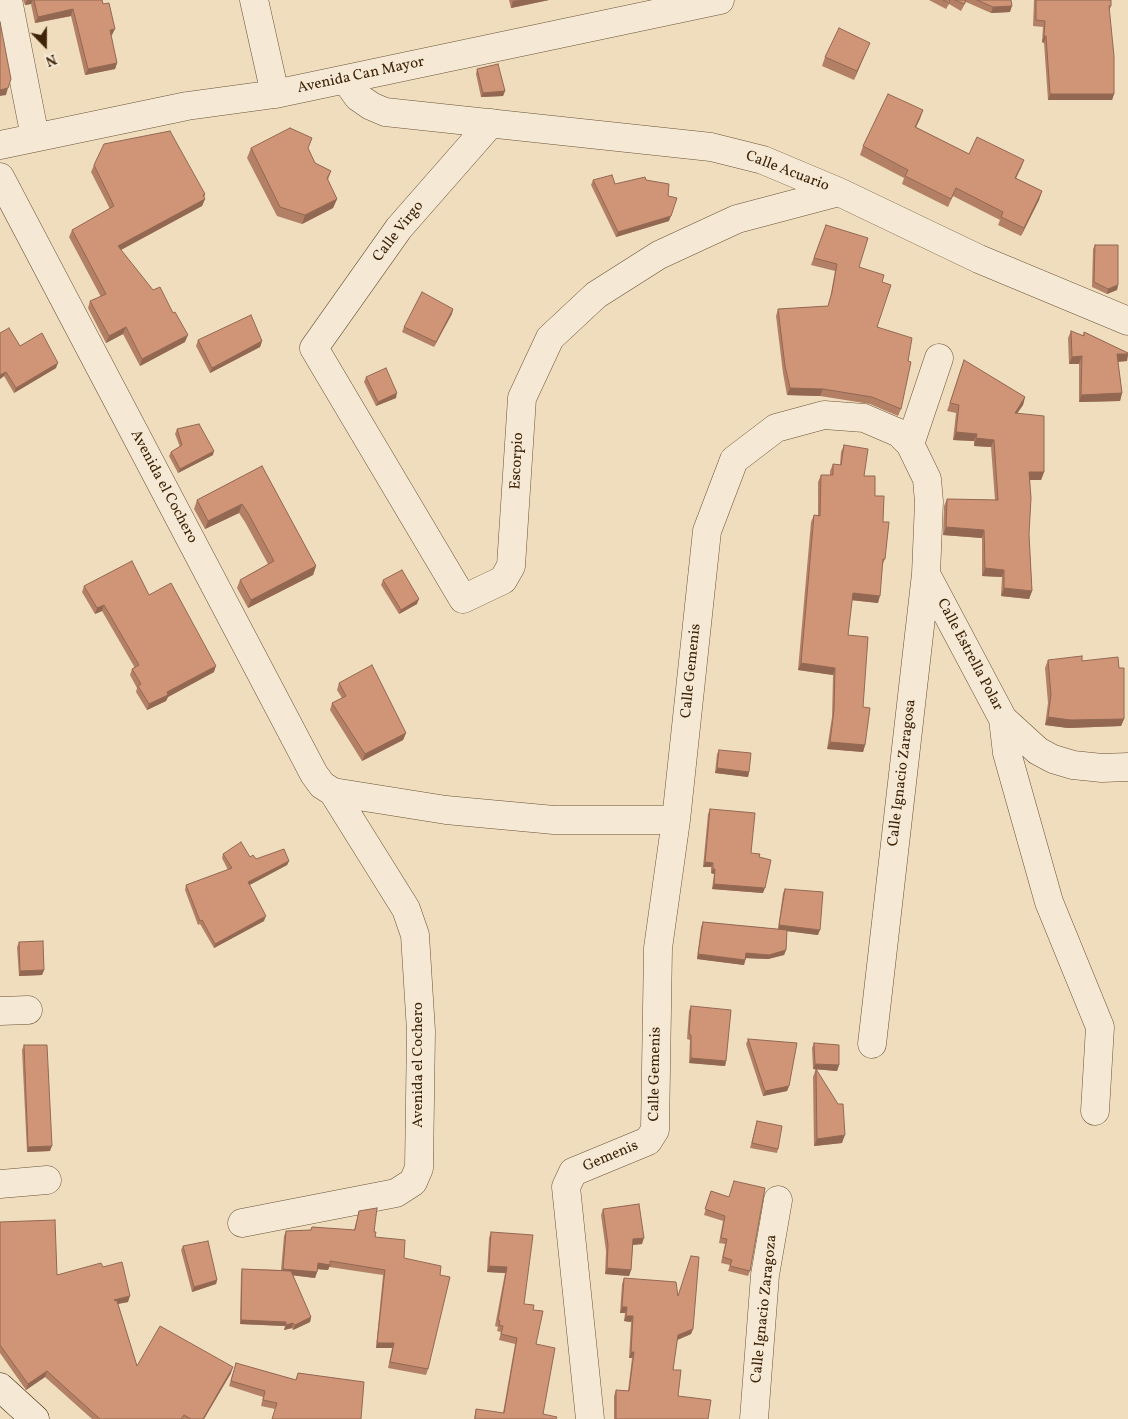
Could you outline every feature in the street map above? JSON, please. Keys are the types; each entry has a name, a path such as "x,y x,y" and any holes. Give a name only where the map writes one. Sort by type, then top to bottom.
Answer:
{"street":[{"path":"8,0 35,137"},
{"path":"254,0 275,94"},
{"name":"Avenida Can Mayor","path":"0,145 187,106 275,94 720,0"},
{"name":"Calle Acuario","path":"344,79 358,97 384,112 711,147 763,160 839,192 979,259 1128,321"},
{"name":"Calle Virgo","path":"314,348 399,228 492,123"},
{"name":"Avenida el Cochero","path":"0,177 314,774 322,785 333,792 406,909 415,934 421,1031 419,1168 413,1182 396,1193 242,1223"},
{"name":"Escorpio","path":"314,348 463,599 504,580 512,566 522,398 550,338 596,295 659,255 737,219 839,192"},
{"path":"910,444 940,358"},
{"name":"Calle Gemenis","path":"648,1141 655,1130 658,948 676,820 707,531 734,460 776,428 824,414 864,418 899,433 910,444 927,479 929,502"},
{"name":"Calle Ignacio Zaragosa","path":"872,1044 926,574 929,502"},
{"name":"Calle Estrella Polar","path":"926,574 1003,719 1038,751 1053,759 1102,768 1128,767"},
{"path":"1003,719 1007,753 1050,902 1100,1027 1095,1111"},
{"path":"333,792 446,810 554,820 676,820"},
{"path":"0,1011 28,1010"},
{"name":"Gemenis","path":"590,1419 566,1187 573,1172 648,1141"},
{"path":"0,1184 47,1180"},
{"name":"Calle Ignacio Zaragoza","path":"754,1419 766,1275 778,1200"},
{"path":"0,1386 35,1419"}],"building":[{"path":"34,0 102,0 103,4 109,3 115,29 110,30 117,63 88,69 73,9 38,17"},
{"path":"955,0 966,0 964,4"},
{"path":"977,0 1011,0 1012,6 993,7"},
{"path":"1036,0 1111,0 1111,6 1109,6 1114,56 1114,94 1050,94 1046,36 1044,36 1045,21 1036,20"},
{"path":"0,22 11,79 8,88 0,90"},
{"path":"839,28 870,43 857,71 825,57"},
{"path":"498,64 505,91 483,93 477,69"},
{"path":"888,94 923,110 915,127 969,154 977,137 1024,160 1015,178 1042,191 1024,228 1001,217 1003,212 956,188 951,199 905,176 908,170 863,146"},
{"path":"290,128 312,138 308,148 315,163 331,171 327,178 337,199 305,215 280,207 251,148"},
{"path":"170,131 205,194 203,195 205,199 118,246 153,290 160,287 173,313 175,312 188,335 142,359 126,327 109,336 90,301 106,294 72,230 114,206 94,165 104,144"},
{"path":"612,175 615,184 645,177 646,180 669,184 668,196 677,198 671,216 618,232 593,180"},
{"path":"826,225 868,238 859,267 884,275 882,282 891,285 877,327 912,338 908,361 911,362 901,409 872,397 823,389 790,388 785,366 778,309 828,306 837,264 814,258"},
{"path":"1095,245 1118,245 1118,285 1108,289 1094,282"},
{"path":"422,292 453,309 436,342 404,327"},
{"path":"251,315 262,341 212,368 198,340"},
{"path":"9,328 20,346 42,333 58,363 16,388 6,372 0,375 0,333"},
{"path":"1071,331 1084,336 1084,332 1128,353 1117,354 1122,393 1081,395 1082,356 1072,357"},
{"path":"964,360 1025,397 1015,413 1044,416 1044,472 1029,472 1031,498 1029,534 1032,591 1004,588 1004,570 985,568 984,530 946,527 947,499 998,500 994,440 976,438 977,434 956,432 959,405 950,403"},
{"path":"386,368 397,393 378,402 366,377"},
{"path":"199,424 214,451 180,469 171,452 182,445 177,429"},
{"path":"844,445 868,449 864,476 875,476 875,496 884,496 883,522 889,522 880,596 853,593 848,635 868,637 863,707 870,708 865,745 830,742 834,710 835,668 801,663 814,515 820,516 821,475 833,475 833,464 841,465"},
{"path":"262,466 316,566 251,600 240,580 274,561 242,504 208,521 197,500"},
{"path":"132,561 149,595 171,583 216,666 167,692 168,695 149,704 138,686 141,684 132,669 139,665 104,605 97,608 84,586"},
{"path":"402,570 419,599 401,610 383,580"},
{"path":"1082,656 1082,661 1118,657 1119,668 1124,668 1124,719 1071,720 1048,717 1051,695 1048,660"},
{"path":"372,665 406,733 365,754 332,703 346,696 339,683"},
{"path":"719,750 751,753 749,772 717,768"},
{"path":"710,809 755,813 751,853 760,854 759,857 771,860 765,888 714,884 715,869 713,869 713,863 705,862"},
{"path":"241,842 250,857 253,855 256,859 284,849 289,861 248,882 266,916 215,944 202,920 200,921 186,885 232,868 223,854"},
{"path":"785,889 823,892 820,930 779,925"},
{"path":"703,922 787,930 786,950 769,955 746,953 745,960 698,954"},
{"path":"43,941 44,970 20,971 19,942"},
{"path":"691,1006 731,1010 726,1061 691,1058 691,1035 689,1034"},
{"path":"748,1039 797,1043 789,1086 765,1091"},
{"path":"814,1043 839,1045 839,1065 815,1064"},
{"path":"24,1045 47,1045 52,1146 28,1147"},
{"path":"816,1069 838,1104 843,1104 845,1135 817,1139"},
{"path":"757,1121 782,1126 778,1149 752,1143"},
{"path":"734,1181 765,1188 750,1271 730,1266 732,1260 723,1257 727,1239 721,1238 725,1216 705,1209 711,1191 729,1197"},
{"path":"639,1204 644,1238 633,1239 631,1270 607,1268 608,1245 603,1209"},
{"path":"377,1208 375,1237 405,1240 404,1258 441,1266 440,1275 450,1277 428,1369 390,1362 394,1343 377,1343 385,1270 330,1261 330,1265 318,1263 317,1272 283,1269 286,1231 311,1230 312,1227 355,1230 359,1211"},
{"path":"55,1220 57,1275 101,1263 103,1267 122,1262 130,1296 114,1300 117,1301 137,1366 160,1326 233,1367 203,1419 191,1419 184,1415 181,1419 100,1419 47,1371 28,1384 0,1345 0,1222"},
{"path":"491,1232 533,1235 524,1304 534,1305 533,1310 543,1311 536,1344 555,1348 543,1414 557,1417 556,1419 475,1419 476,1409 504,1413 517,1338 501,1334 503,1326 499,1325 500,1321 498,1320 507,1267 489,1266"},
{"path":"208,1241 217,1280 194,1287 183,1246"},
{"path":"691,1256 699,1257 693,1329 678,1335 673,1370 681,1370 678,1396 711,1400 708,1419 616,1419 616,1390 629,1391 634,1352 631,1352 633,1316 626,1316 627,1307 622,1307 624,1278 676,1282 678,1296"},
{"path":"242,1269 291,1271 311,1317 295,1325 293,1323 286,1325 286,1322 241,1320"},
{"path":"236,1363 296,1380 298,1373 364,1382 361,1419 272,1419 277,1403 263,1400 265,1391 231,1381"}]}
